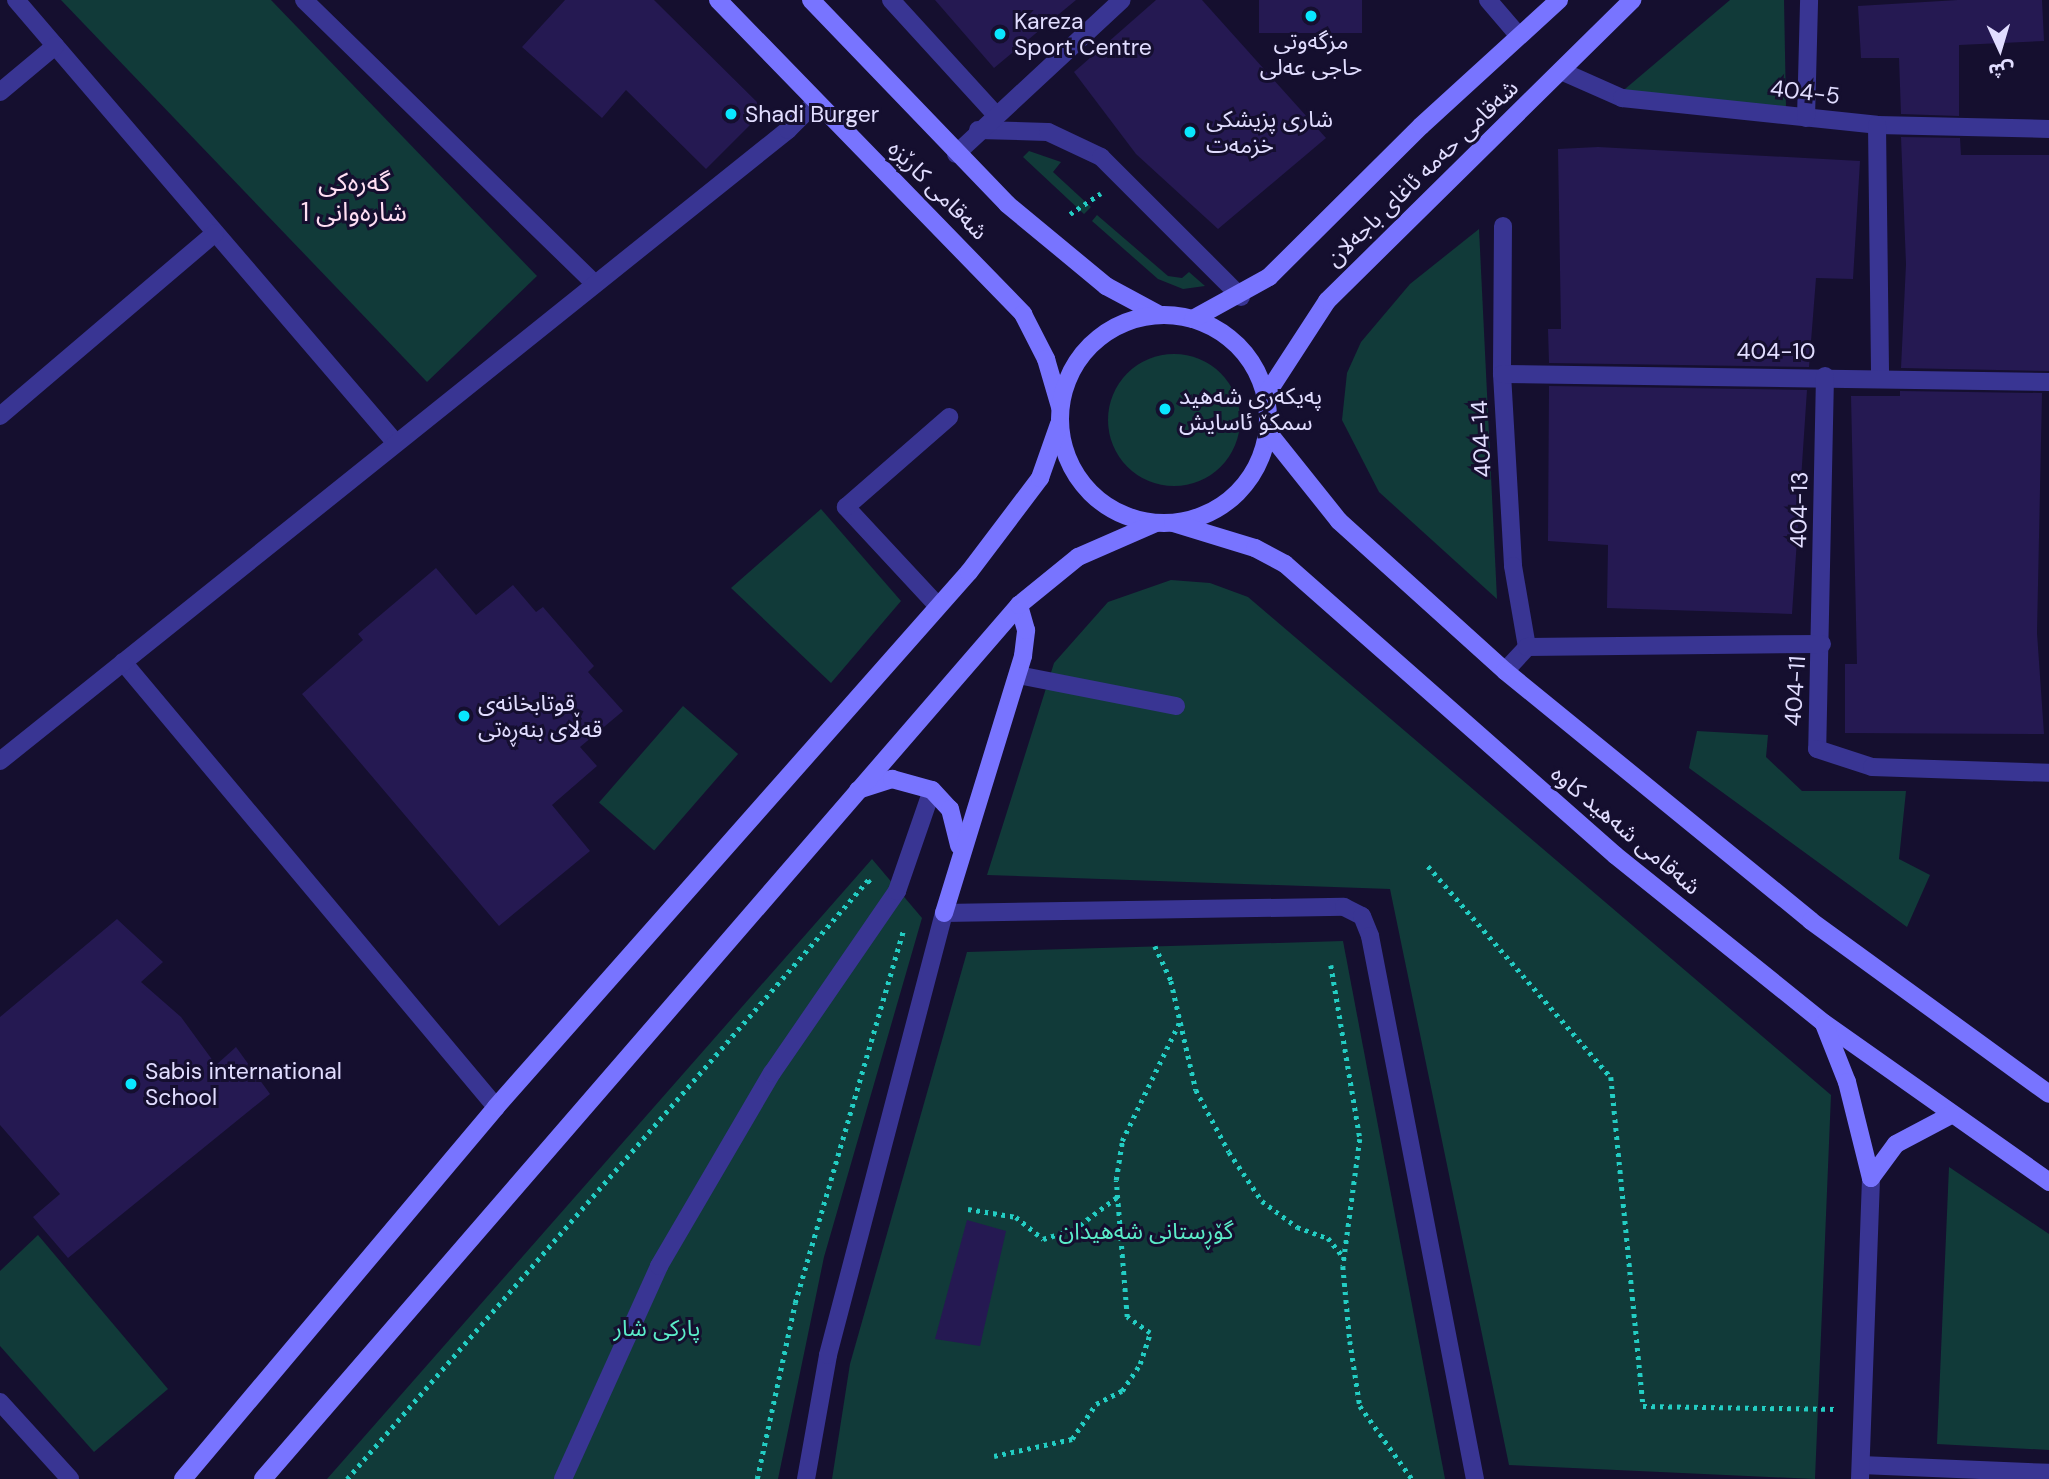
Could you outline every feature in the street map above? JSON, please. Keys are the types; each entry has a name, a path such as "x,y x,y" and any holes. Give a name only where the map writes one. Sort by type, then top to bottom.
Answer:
{"main road":[{"name":"شەقامی کارێزە","path":"718,0 1023,314 1045,359 1059,416"},
{"name":"شەقامی کارێزە","path":"811,0 956,154 1084,270 1160,315"},
{"name":"شەقامی حەمە ئاغای باجەلان","path":"1193,319 1241,297 1288,260 1518,35 1559,0"},
{"name":"شەقامی حەمە ئاغای باجەلان","path":"1266,395 1289,352 1327,301 1632,0"},
{"path":"183,1479 496,1107 1019,509 1040,478 1059,416 1067,378 1104,333 1160,315 1193,319 1240,348 1266,395 1268,432 1262,454 1237,494 1207,513 1165,523 1078,557 1019,606 852,794 263,1479"},
{"path":"1059,416 1069,463 1100,502 1127,517 1165,523"},
{"name":"شەقامی شەهید کاوە","path":"1268,432 1339,521 1505,671 1811,921 2048,1092"},
{"name":"شەقامی شەهید کاوە","path":"1165,523 1255,548 1300,576 1615,855 1824,1023 2049,1182"},
{"path":"944,913 1018,675 1026,630 1019,606"},
{"path":"852,794 892,779 932,790 950,809 960,833 959,859"},
{"path":"1824,1023 1847,1082 1871,1178"},
{"path":"1871,1178 1896,1144 1951,1115"}],"street":[{"path":"16,0 395,442"},
{"path":"304,0 593,282"},
{"path":"891,0 995,114"},
{"path":"956,154 995,114 1122,0"},
{"path":"1488,0 1518,35"},
{"path":"1806,118 1809,0"},
{"path":"0,92 55,46"},
{"name":"404-5","path":"1561,71 1622,98 1877,125 2049,129"},
{"path":"0,761 593,282 788,130 816,102"},
{"path":"1877,125 1880,377"},
{"path":"978,130 1048,132 1101,157 1241,297"},
{"name":"404-14","path":"1503,226 1502,374 1513,566 1527,647"},
{"path":"0,416 215,233"},
{"name":"404-10","path":"1502,374 1825,376 2049,382"},
{"name":"404-13","path":"1822,644 1825,376"},
{"path":"937,605 846,507 949,417"},
{"name":"404-11","path":"1527,647 1822,644 1817,749 1872,767 2049,773"},
{"path":"1505,671 1527,647"},
{"path":"123,662 496,1107"},
{"path":"1018,675 1177,706"},
{"path":"563,1479 659,1266 772,1073 897,891 932,790"},
{"path":"807,1479 828,1355 944,913 1344,907 1362,916 1475,1479"},
{"path":"1871,1178 1861,1472 2049,1473"},
{"path":"0,1402 70,1479"}],"path":[{"path":"1428,866 1611,1077 1643,1406 1863,1409"},
{"path":"346,1479 867,880 905,926 795,1303 757,1479"},
{"path":"1155,946 1180,1021 1196,1090 1262,1201 1297,1227 1328,1238 1345,1258"},
{"path":"1331,965 1360,1139 1345,1258 1360,1406 1412,1479"},
{"path":"994,1456 1072,1439 1096,1404 1122,1391 1140,1364 1150,1333 1127,1317 1117,1197 1122,1140 1180,1021"},
{"path":"968,1209 1016,1217 1043,1238 1073,1230 1117,1197"}],"green space":[{"path":"61,0 271,0 537,276 427,382"},
{"path":"1730,0 1784,0 1786,107 1612,100"},
{"path":"1029,151 1061,162 1053,172 1091,207 1084,214 1023,157"},
{"path":"1097,215 1168,276 1182,278 1189,272 1205,286 1183,289 1158,279 1092,221"},
{"path":"1479,229 1497,599 1379,492 1342,420 1347,373 1361,342 1410,284"},
{"path":"1174,354 1199,359 1221,373 1235,395 1240,420 1235,445 1221,467 1199,481 1174,486 1149,481 1127,467 1113,445 1108,420 1113,395 1127,373 1149,359"},
{"path":"821,509 901,601 831,683 731,588"},
{"path":"1171,580 1210,583 1248,597 1831,1095 1815,1479 1509,1465 1390,889 987,875 1054,663 1108,602"},
{"path":"683,706 738,754 654,850 599,803"},
{"path":"1697,731 1768,735 1766,757 1802,791 1906,791 1899,859 1930,875 1907,927 1689,768"},
{"name":"پارکی شار","path":"872,859 922,918 824,1257 778,1479 327,1479"},
{"name":"گۆڕستانی شەهیدان","path":"1343,941 1445,1479 832,1479 850,1364 967,952"},
{"path":"1949,1167 2049,1234 2049,1450 1937,1444"},
{"path":"38,1235 168,1389 94,1452 0,1346 0,1271"}],"building":[{"path":"565,0 654,0 765,110 706,169 626,90 602,118 522,47"},
{"name":"Kareza Sport Centre","path":"935,0 1076,0 994,68"},
{"path":"1156,0 1202,0 1326,138 1218,229 1136,154 1074,72"},
{"name":"مزگەوتی حاجی عەلی","path":"1259,0 1362,0 1362,33 1259,33"},
{"path":"1958,0 2042,0 2044,41 1959,45 1959,116 1901,114 1899,58 1861,58 1858,6"},
{"path":"1901,137 1960,138 1961,155 2049,155 2049,371 1901,368 1906,264"},
{"path":"1598,147 1860,161 1853,279 1816,278 1809,367 1549,363 1548,329 1561,329 1558,149"},
{"path":"1549,386 1807,390 1792,614 1607,608 1608,545 1548,541"},
{"path":"1900,391 2042,393 2037,633 2044,734 1845,733 1845,664 1857,664 1851,396 1900,396"},
{"path":"436,568 476,615 513,585 536,612 543,607 594,666 588,672 623,711 580,747 597,766 552,805 590,851 499,926 302,694 363,640 358,634"},
{"name":"Sabis international School","path":"117,919 163,962 141,982 181,1017 216,1065 236,1047 270,1094 68,1258 33,1217 60,1194 0,1125 0,1017"},
{"path":"967,1220 1006,1231 980,1346 935,1339"}],"place":[{"name":"مزگەوتی حاجی عەلی","path":"1311,16"},
{"name":"Kareza Sport Centre","path":"1000,34"},
{"name":"Shadi Burger","path":"731,114"},
{"name":"شاری پزیشکی خزمەت","path":"1190,132"},
{"name":"پەیکەری شەهید سمکۆ ئاسایش","path":"1165,409"},
{"name":"قوتابخانەی قەڵای بنەڕەتی","path":"464,716"},
{"name":"Sabis international School","path":"131,1084"}],"district":[{"name":"گەرەکی شارەوانی 1","path":"354,198"}]}
